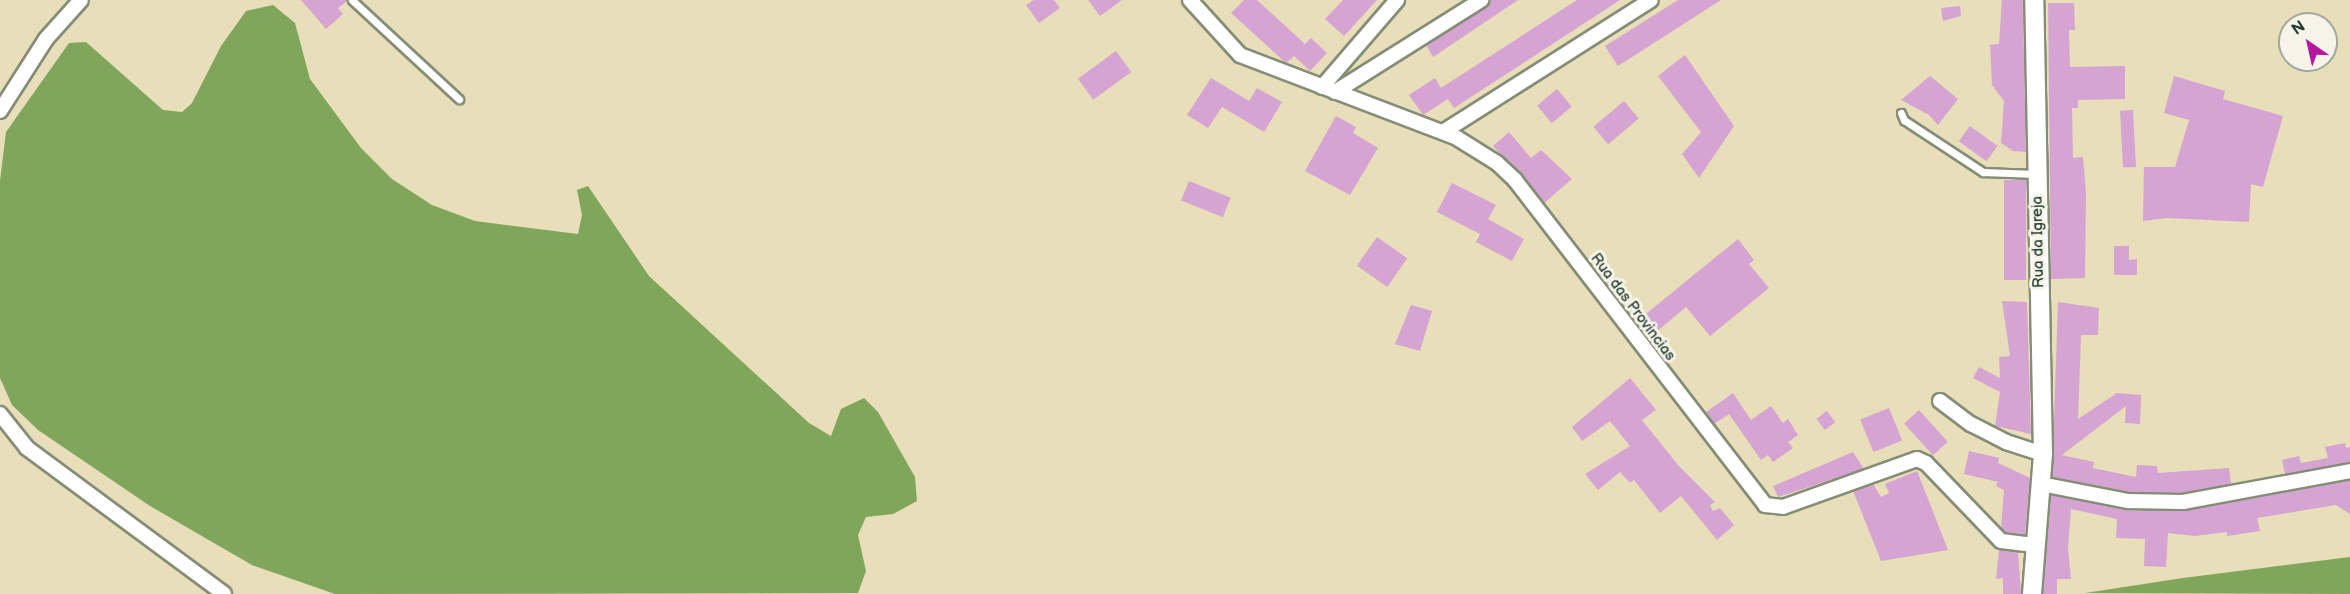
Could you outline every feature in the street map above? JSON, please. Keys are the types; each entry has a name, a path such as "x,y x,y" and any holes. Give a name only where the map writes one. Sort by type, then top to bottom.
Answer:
{"street":[{"path":"0,111 46,39 81,0"},
{"name":"Rua das Provincias","path":"1190,0 1240,55 1443,132 1468,144 1515,180 1765,505 1783,507 1917,459 1926,463 2001,541 2036,545"},
{"path":"1329,90 1396,0"},
{"path":"1329,90 1482,0"},
{"path":"1443,132 1651,0"},
{"name":"Rua da Igreja","path":"2032,594 2043,454 2034,0"},
{"path":"1940,401 1988,433 2043,454"},
{"path":"0,414 27,448 224,594"},
{"path":"2041,484 2128,501 2183,502 2350,471"}],"lane":[{"path":"352,0 459,99"},
{"path":"1901,112 1904,120 1983,172 2037,174"}],"green space":[{"path":"273,5 295,23 310,79 361,148 392,179 432,205 475,221 578,234 582,215 577,190 588,186 649,276 809,423 831,436 841,409 864,398 878,412 915,477 917,501 893,514 866,517 858,535 866,571 858,593 335,594 252,565 150,506 38,430 12,405 0,378 0,181 6,132 69,43 86,42 163,110 182,112 192,103 221,46 246,11"},
{"path":"2350,557 2350,594 2085,593 2183,578"}],"building":[{"path":"301,0 347,1 338,8 343,14 326,29"},
{"path":"1034,0 1054,0 1060,8 1039,23 1026,5"},
{"path":"1088,0 1122,0 1100,16"},
{"path":"1244,0 1257,0 1305,44 1311,38 1327,53 1310,71 1294,56 1286,63 1231,13"},
{"path":"1343,0 1377,0 1344,36 1325,19"},
{"path":"1490,0 1518,0 1433,57 1426,45 1486,8"},
{"path":"1577,0 1620,0 1454,108 1448,99 1423,115 1409,95 1435,78 1441,88"},
{"path":"1678,0 1721,0 1618,66 1605,46"},
{"path":"2002,0 2023,0 2026,152 2013,151 2001,143 2004,101 1992,85 1990,45 1999,44"},
{"path":"2048,3 2074,3 2075,30 2069,30 2070,67 2125,66 2125,99 2078,100 2078,108 2072,108 2073,158 2083,157 2086,192 2085,278 2051,279"},
{"path":"1960,6 1961,16 1943,21 1941,8"},
{"path":"1116,51 1131,72 1093,100 1078,79"},
{"path":"1685,55 1734,126 1699,178 1682,154 1701,132 1658,76"},
{"path":"1930,76 1958,99 1938,125 1929,115 1901,100"},
{"path":"2174,76 2225,91 2223,99 2283,116 2263,187 2251,184 2249,222 2167,218 2143,221 2144,167 2175,167 2189,120 2164,113"},
{"path":"1211,78 1249,101 1257,88 1282,102 1264,132 1222,107 1208,128 1187,115"},
{"path":"1557,89 1572,107 1552,123 1537,106"},
{"path":"1624,101 1639,119 1608,144 1593,127"},
{"path":"2133,110 2136,167 2123,168 2120,111"},
{"path":"1336,116 1356,127 1353,133 1378,148 1350,195 1305,171"},
{"path":"1970,126 1998,146 1986,161 1959,141"},
{"path":"1509,132 1531,158 1541,150 1572,179 1544,203 1493,146"},
{"path":"2004,180 2026,180 2026,280 2004,280"},
{"path":"1189,181 1231,198 1223,217 1181,200"},
{"path":"1452,183 1496,205 1488,219 1524,239 1512,261 1476,242 1480,234 1437,212"},
{"path":"1377,237 1407,258 1387,287 1357,266"},
{"path":"1738,239 1754,260 1749,264 1769,288 1710,336 1686,307 1649,338 1636,322"},
{"path":"2114,246 2129,246 2129,260 2137,259 2137,275 2114,275"},
{"path":"2002,301 2027,302 2031,434 1995,426 2000,392 1973,378 1979,367 2000,378 1999,357 2010,356"},
{"path":"2058,302 2099,308 2098,335 2081,335 2078,419 2117,393 2141,395 2140,424 2125,423 2126,406 2062,455 2094,462 2093,468 2136,477 2137,465 2157,466 2158,473 2229,468 2231,484 2182,493 2129,492 2052,477"},
{"path":"1411,305 1432,311 1420,351 1395,344"},
{"path":"1630,378 1656,410 1642,420 1678,465 1715,502 1710,505 1713,511 1720,508 1734,525 1717,540 1681,496 1660,513 1634,480 1630,483 1620,472 1598,490 1585,474 1630,446 1610,421 1582,441 1572,427"},
{"path":"1733,393 1751,420 1771,406 1783,423 1788,419 1798,435 1788,442 1793,448 1773,462 1768,455 1761,460 1729,414 1714,424 1706,412"},
{"path":"1889,408 1902,440 1873,452 1860,420"},
{"path":"1919,410 1948,442 1933,455 1904,423"},
{"path":"1827,411 1835,422 1825,430 1816,419"},
{"path":"2345,443 2346,448 2350,447 2350,462 2285,474 2282,460 2299,456 2301,463 2328,458 2325,447"},
{"path":"1969,451 1999,458 1998,463 2030,478 2025,535 2005,532 2001,528 2004,490 1996,486 1998,482 1964,474"},
{"path":"1853,452 1864,469 1778,497 1773,486"},
{"path":"1917,471 1948,550 1881,561 1853,491 1873,484 1881,497 1889,493 1885,484"},
{"path":"2350,480 2350,514 2336,505 2257,518 2260,531 2227,536 2227,532 2195,536 2168,533 2166,567 2144,566 2145,539 2116,538 2117,519 2071,509 2068,547 2071,579 2057,579 2057,594 2043,594 2051,495 2126,510 2183,511"},
{"path":"1999,549 2018,552 2021,594 2003,594 2003,578 1996,579"}]}
